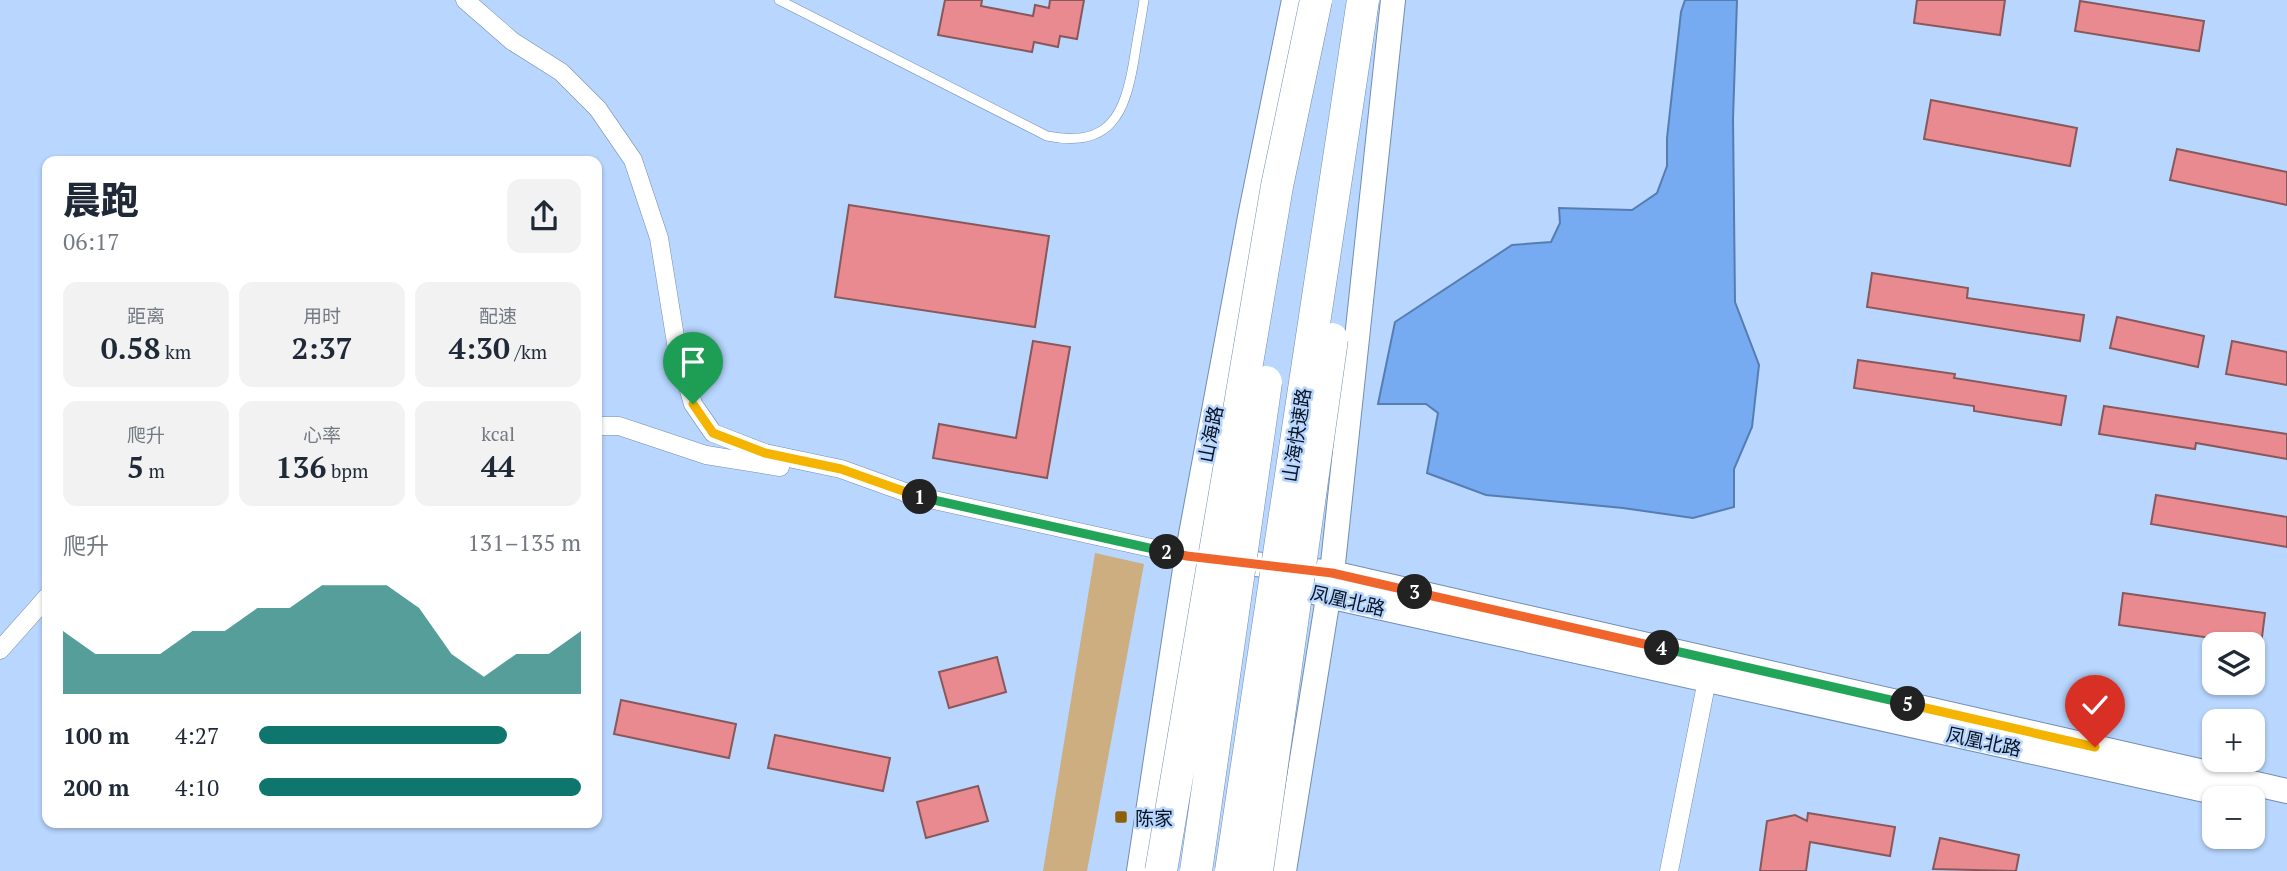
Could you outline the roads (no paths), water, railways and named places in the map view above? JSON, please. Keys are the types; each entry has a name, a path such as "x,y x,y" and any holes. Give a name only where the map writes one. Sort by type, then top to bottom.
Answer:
{"highway":[{"path":"1161,871 1277,186 1316,0"},
{"name":"山海快速路","path":"1196,871 1279,294 1325,0"},
{"name":"山海快速路","path":"1231,871 1363,0"},
{"path":"1257,871 1333,335 1345,112"}],"street":[{"path":"465,0 512,41 561,72 598,109 633,160 659,238 677,349 693,404 713,433 765,453 841,469 916,496"},
{"name":"山海路","path":"1139,871 1187,556 1250,217 1294,0"},
{"path":"1284,871 1330,585 1393,0"},
{"path":"602,426 619,426 705,456 801,471 1187,556"},
{"name":"凤凰北路","path":"1187,556 2287,791"},
{"name":"凤凰北路","path":"1330,585 1707,680 2202,789"},
{"path":"0,650 42,603"},
{"path":"1669,871 1707,680"},
{"path":"2265,803 2287,808"}],"lane":[{"path":"779,0 1047,136 1068,141 1101,132 1121,109 1128,94 1144,0"}],"water":[{"path":"1685,0 1737,0 1733,119 1735,302 1759,365 1752,427 1734,469 1734,507 1693,518 1623,508 1486,495 1427,473 1438,413 1426,404 1378,404 1395,322 1512,245 1551,242 1560,223 1559,208 1632,210 1657,193 1667,166 1667,138 1681,12"}],"place":[{"name":"陈家","path":"1121,817"}]}
